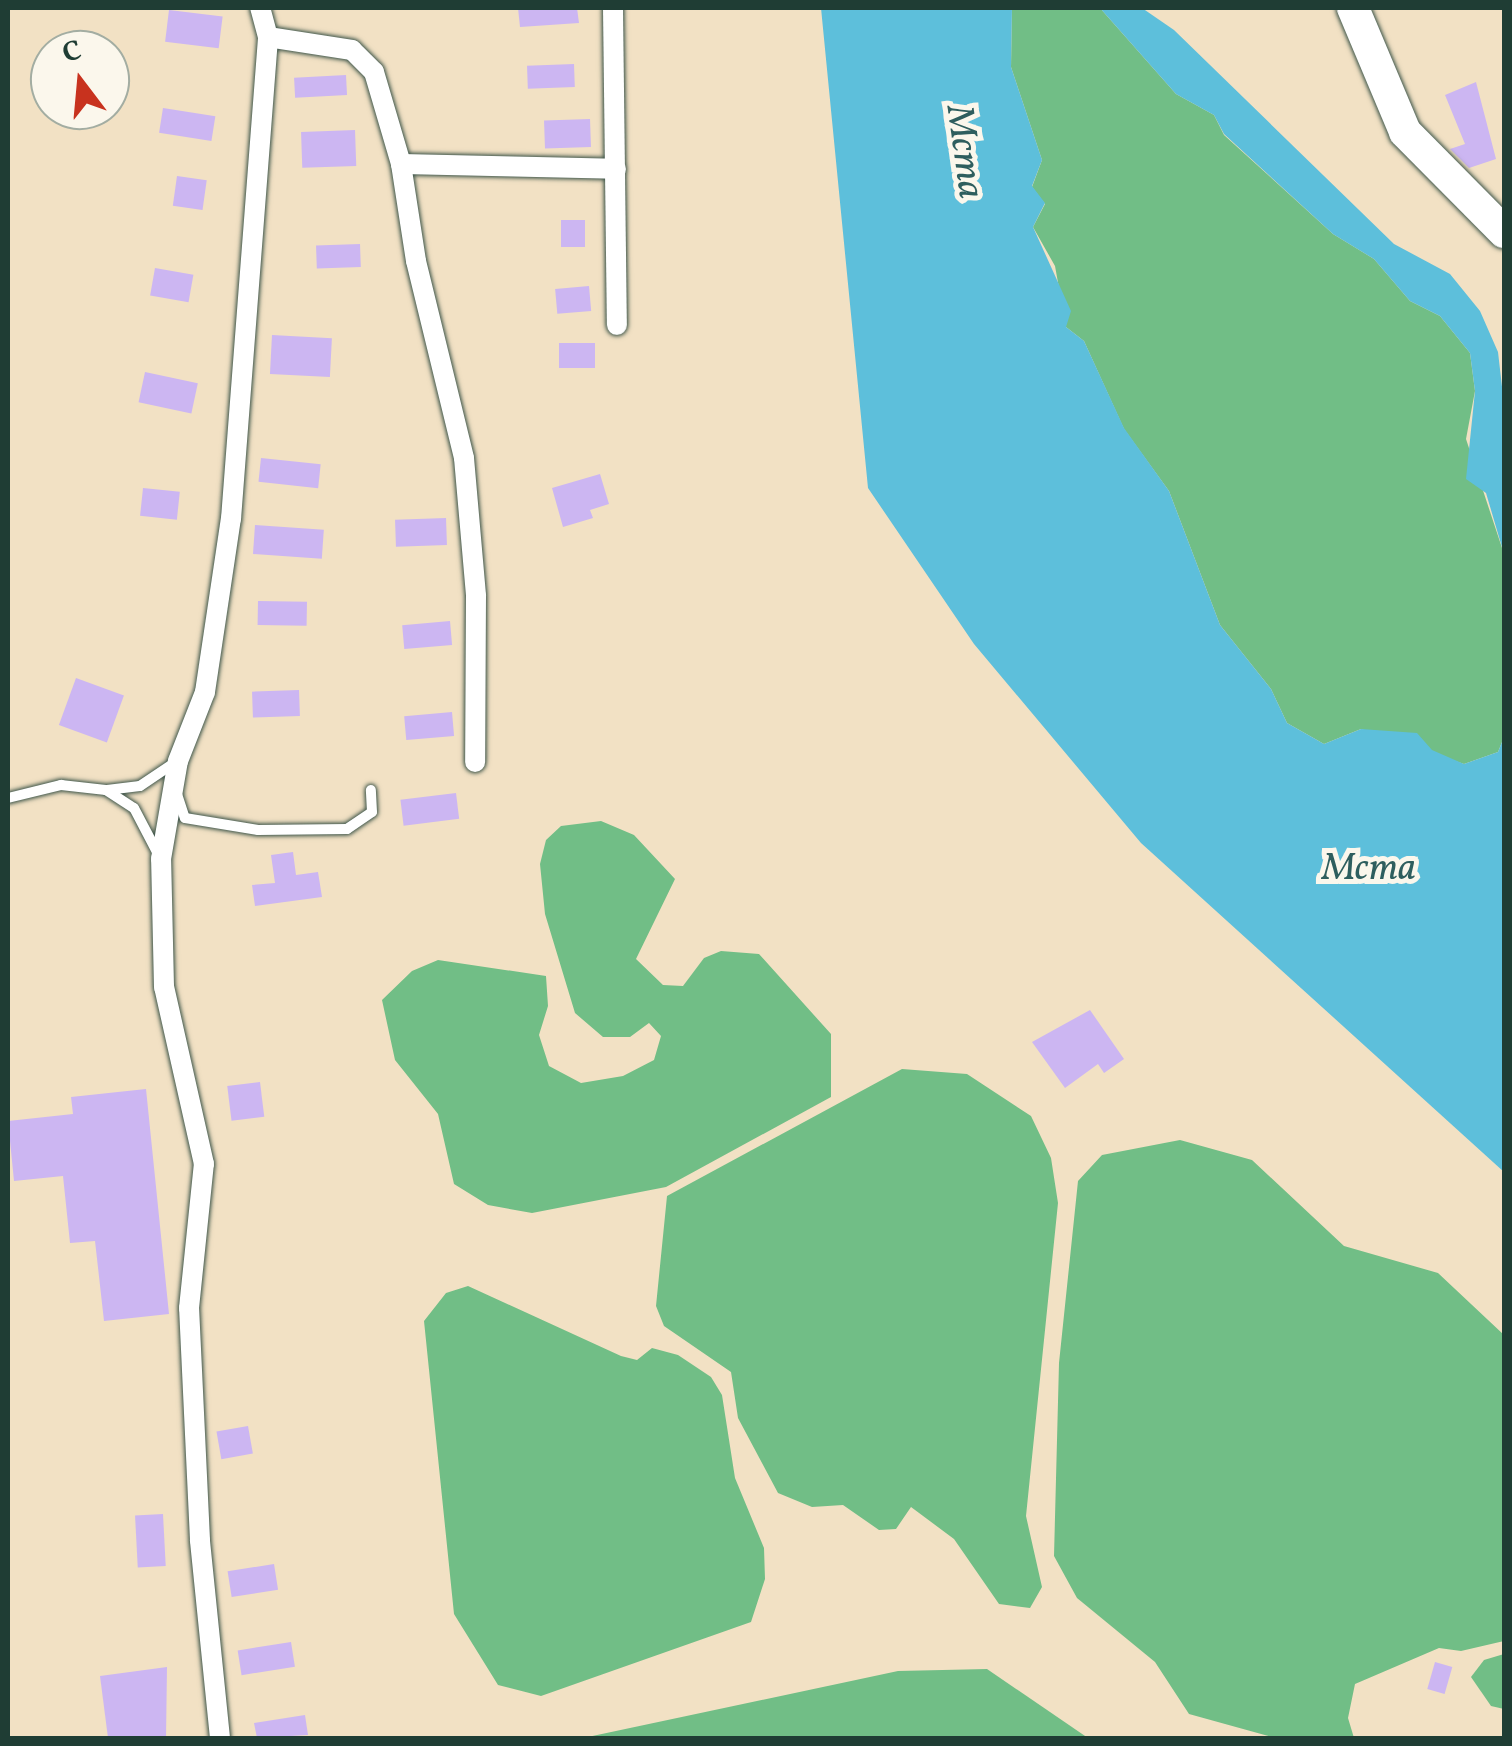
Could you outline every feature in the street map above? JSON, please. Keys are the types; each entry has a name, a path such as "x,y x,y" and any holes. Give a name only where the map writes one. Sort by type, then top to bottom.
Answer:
{"main road":[{"path":"1353,8 1405,132 1504,232"}],"street":[{"path":"220,1738 200,1540 189,1308 204,1164 164,986 161,859 178,760 205,692 231,519 268,37 260,8"},
{"path":"613,8 617,325"},
{"path":"268,37 352,50 374,72 401,164 416,261 464,458 476,596 476,762"},
{"path":"401,164 616,168"}],"lane":[{"path":"8,798 61,785 106,790 140,786 178,760"},
{"path":"173,784 185,818 258,830 347,829 372,812 371,790"},
{"path":"106,790 134,808 161,859"}],"green space":[{"path":"1012,8 1100,8 1176,94 1214,115 1224,135 1333,234 1374,259 1410,301 1440,316 1470,353 1475,391 1466,439 1504,554 1504,737 1498,752 1464,764 1361,729 1324,744 1287,723 1271,689 1220,625 1169,491 1124,429 1084,341 1066,327 1055,266 1033,227 1045,204 1032,187 1042,160 1011,67"},
{"path":"601,821 634,835 675,879 636,959 663,985 683,986 704,958 721,951 759,954 831,1034 831,1097 666,1187 532,1213 488,1205 454,1184 438,1114 395,1060 382,1000 412,971 438,960 546,976 548,1006 539,1035 549,1066 581,1083 623,1076 654,1060 661,1036 649,1023 630,1037 603,1037 575,1013 545,914 540,864 546,840 561,826"},
{"path":"902,1069 967,1074 1031,1116 1051,1158 1058,1203 1026,1516 1042,1587 1030,1608 999,1604 954,1539 911,1507 896,1529 879,1530 843,1505 812,1507 778,1493 738,1418 731,1372 664,1326 656,1306 667,1196"},
{"path":"1180,1140 1252,1160 1344,1246 1438,1273 1504,1335 1504,1641 1461,1651 1439,1648 1355,1684 1348,1718 1354,1738 1276,1738 1189,1714 1155,1662 1077,1598 1054,1556 1059,1363 1078,1181 1102,1155"},
{"path":"468,1286 621,1356 637,1360 652,1348 678,1355 711,1377 722,1395 735,1478 764,1548 765,1579 751,1622 541,1696 498,1685 454,1614 424,1321 446,1293"},
{"path":"1504,1654 1504,1709 1491,1706 1471,1677 1484,1660"},
{"path":"987,1669 1088,1738 583,1738 898,1671"}],"water":[{"name":"Мста","path":"821,8 1012,8 1011,67 1042,160 1032,186 1045,203 1033,227 1071,311 1066,327 1084,341 1124,428 1169,491 1220,625 1271,689 1287,723 1324,744 1361,729 1417,733 1432,750 1464,764 1498,752 1504,737 1504,1172 1141,843 974,644 868,488"},
{"path":"1100,8 1142,8 1174,30 1394,244 1450,274 1480,311 1498,352 1504,404 1504,554 1486,493 1466,479 1475,391 1470,353 1440,316 1410,301 1374,259 1333,234 1224,134 1214,115 1176,94"}],"building":[{"path":"518,8 577,8 579,23 520,27"},
{"path":"169,10 223,17 219,48 165,42"},
{"path":"574,64 575,87 528,89 527,66"},
{"path":"346,75 347,95 295,98 294,78"},
{"path":"1476,82 1496,159 1469,168 1450,149 1465,144 1445,95"},
{"path":"163,108 215,116 211,141 159,133"},
{"path":"590,119 591,147 545,149 544,121"},
{"path":"355,130 356,166 302,168 301,132"},
{"path":"177,176 207,180 203,210 173,206"},
{"path":"561,220 585,220 585,247 561,247"},
{"path":"360,244 361,267 317,269 316,246"},
{"path":"155,268 193,275 189,302 150,296"},
{"path":"589,286 591,311 557,314 555,289"},
{"path":"272,335 332,338 330,377 270,374"},
{"path":"559,343 595,343 595,368 559,368"},
{"path":"145,372 198,383 191,414 139,402"},
{"path":"261,458 321,464 318,488 258,482"},
{"path":"600,474 609,504 590,510 593,518 563,527 552,488"},
{"path":"143,488 180,492 177,520 140,516"},
{"path":"446,518 447,545 396,547 395,520"},
{"path":"255,525 324,530 322,559 253,554"},
{"path":"258,601 307,602 307,626 258,625"},
{"path":"450,621 452,645 404,649 402,625"},
{"path":"76,678 124,695 107,742 59,725"},
{"path":"299,690 300,716 253,718 252,692"},
{"path":"452,712 454,736 406,740 404,716"},
{"path":"456,793 459,819 404,826 400,800"},
{"path":"293,852 296,875 318,872 322,897 255,906 252,885 275,883 271,855"},
{"path":"1090,1010 1124,1059 1104,1073 1098,1064 1065,1088 1032,1042"},
{"path":"260,1082 264,1117 232,1121 227,1086"},
{"path":"146,1089 169,1314 104,1321 95,1241 70,1243 63,1176 14,1181 8,1121 73,1114 71,1097"},
{"path":"248,1426 253,1454 221,1459 216,1432"},
{"path":"163,1514 166,1566 138,1567 135,1515"},
{"path":"274,1564 278,1590 232,1597 228,1571"},
{"path":"291,1642 295,1667 242,1675 238,1650"},
{"path":"1435,1662 1452,1667 1445,1694 1427,1689"},
{"path":"167,1667 166,1738 108,1738 100,1676"},
{"path":"305,1715 308,1735 257,1738 254,1723"}]}
